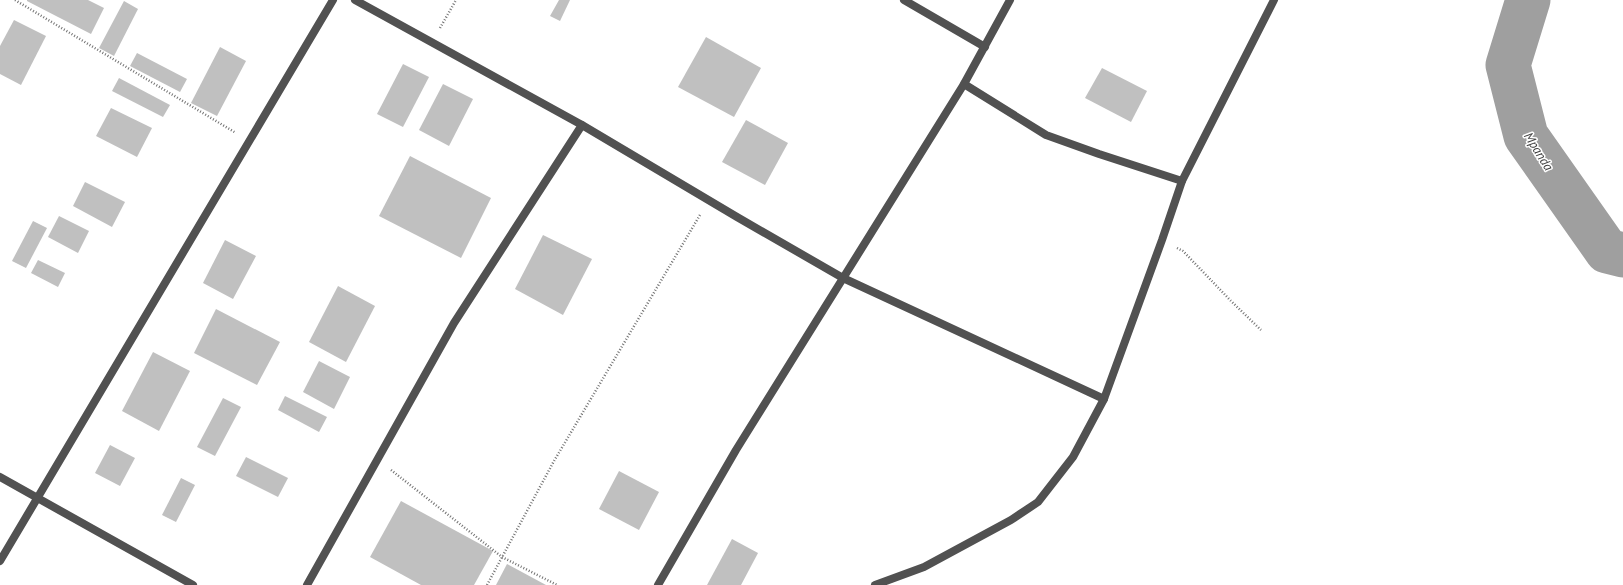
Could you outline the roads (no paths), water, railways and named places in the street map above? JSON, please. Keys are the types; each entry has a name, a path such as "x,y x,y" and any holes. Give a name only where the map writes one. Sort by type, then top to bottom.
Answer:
{"street":[{"path":"0,560 333,0"},
{"path":"355,0 582,125 709,201 843,278 1104,399"},
{"path":"904,0 985,47"},
{"path":"658,585 736,450 964,84 1010,0"},
{"path":"876,585 924,567 1011,520 1038,502 1073,457 1104,399 1182,181 1274,0"},
{"path":"964,84 1046,134 1100,154 1182,181"},
{"path":"307,585 454,323 582,125"},
{"path":"0,477 193,585"}],"waterway":[{"name":"Mpanda","path":"1528,0 1508,65 1526,136 1607,251 1623,255"}]}
